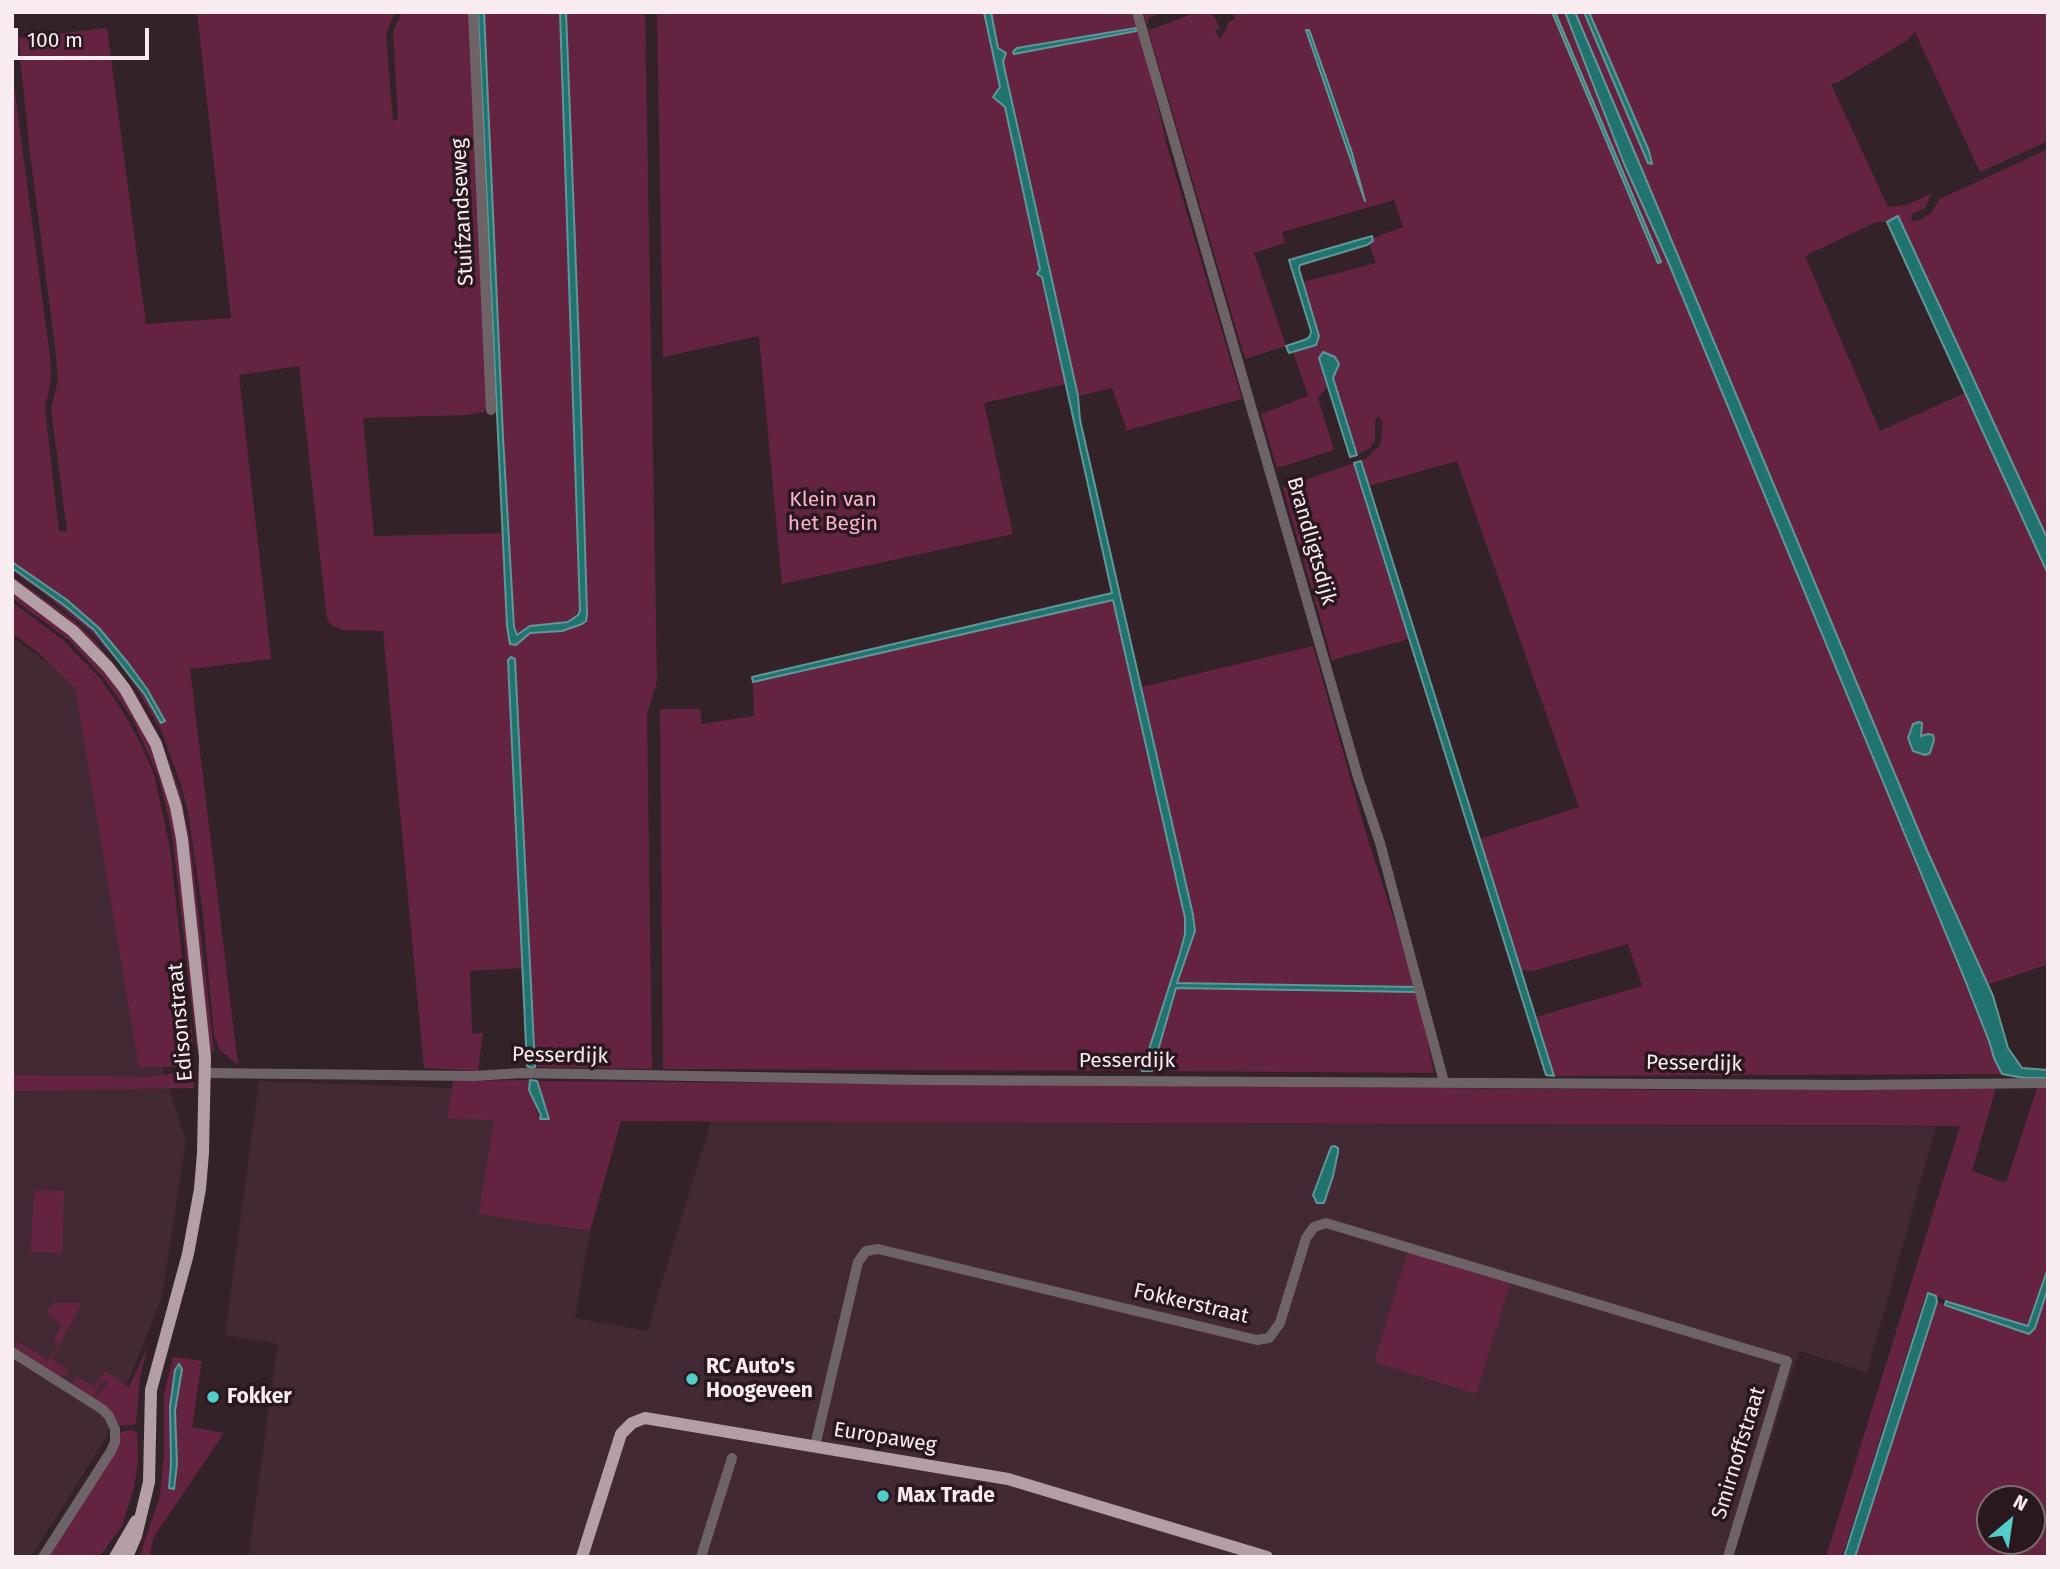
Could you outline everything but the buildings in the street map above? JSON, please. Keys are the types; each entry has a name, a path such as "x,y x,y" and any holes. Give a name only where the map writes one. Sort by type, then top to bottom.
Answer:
{"main road":[{"name":"Edisonstraat","path":"12,585 73,631 125,689 156,744 176,807 182,839 206,1073 200,1189 188,1254 151,1390 149,1482 136,1536 127,1557"},
{"name":"Europaweg","path":"582,1557 621,1434 634,1421 651,1418 1008,1479 1267,1557"},
{"name":"Edisonstraat","path":"115,1557 142,1512"}],"street":[{"name":"Stuifzandseweg","path":"473,12 491,410"},
{"name":"Brandligtsdijk","path":"1137,12 1358,777 1380,843 1444,1082"},
{"name":"Pesserdijk","path":"206,1073 474,1076 522,1073 923,1080 1841,1085 2048,1083"},
{"name":"Fokkerstraat","path":"815,1446 858,1262 866,1251 878,1249 1257,1339 1269,1338 1280,1323 1306,1238 1314,1227 1326,1223 1787,1361"},
{"path":"12,1352 102,1409 112,1420 115,1429 115,1442 111,1451 43,1557"},
{"name":"Smirnoffstraat","path":"1728,1557 1787,1361"},
{"path":"701,1557 732,1458"}],"shaded area":[{"path":"12,637 82,687 148,1025 186,1141 162,1297 105,1439 31,1557 12,1557"},
{"path":"259,1081 452,1088 447,1119 549,1119 517,1219 590,1231 575,1318 647,1331 711,1121 1936,1127 1867,1372 1799,1351 1733,1557 248,1557 278,1344 225,1335"}],"green space":[{"path":"197,12 395,12 386,35 393,121 398,119 393,32 402,12 469,12 487,406 484,412 468,415 363,418 374,536 503,533 510,644 530,633 586,621 587,614 566,12 645,12 657,681 647,714 652,1069 535,1067 514,657 508,660 523,968 470,971 472,1034 483,1033 478,1071 424,1068 383,631 341,630 329,623 327,618 299,366 239,375 271,659 190,669 238,1065 219,1049 214,1035 203,915 188,812 162,732 116,659 90,631 12,571 12,568 94,630 145,695 160,723 165,721 99,628 67,600 12,562 12,70 50,357 51,379 45,409 59,531 67,531 51,409 58,380 55,347 18,38 107,28 146,324 231,318"},
{"path":"484,12 560,12 580,611 568,622 530,626 517,636 514,627 503,437"},
{"name":"Klein van het Begin","path":"657,12 984,12 999,80 1000,101 1005,107 1040,269 1037,274 1042,277 1066,384 984,403 1013,534 782,584 759,336 663,357"},
{"path":"991,12 1131,12 1139,28 1168,149 1242,399 1124,431 1126,428 1112,388 1078,396"},
{"path":"1143,12 1163,12 1149,18 1147,26"},
{"path":"1197,12 1212,12 1220,29 1214,31 1221,39 1229,22 1235,19 1232,12 1552,12 1658,263 1555,12 1565,12 1625,166 1670,266 1974,1001 1990,1041 1990,1049 2003,1074 1554,1076 1536,1017 1642,986 1628,944 1533,971 1521,970 1480,839 1579,807 1457,461 1368,486 1361,461 1380,445 1383,423 1378,416 1375,421 1375,441 1370,448 1357,455 1333,378 1338,368 1319,358 1328,386 1318,398 1334,450 1277,468 1261,414 1308,396 1293,352 1316,345 1319,336 1303,282 1376,263 1369,243 1373,238 1403,227 1394,200 1282,232 1285,243 1254,253 1286,346 1245,359 1147,26 1150,30"},
{"path":"1575,12 1583,12 1648,163 1651,164 1649,151 1589,12 2048,12 2048,141 1980,172 1915,32 1906,41 1839,82 1831,84 1888,207 1907,205 1932,193 1925,208 1913,213 1911,221 1920,220 1930,214 1940,199 2048,149 2048,540 1898,216 1887,222 1876,222 1805,256 1880,431 1965,393 2048,574 2048,964 1987,985 1960,929"},
{"path":"1354,463 1409,639 1332,660 1283,488"},
{"path":"12,576 74,621 94,640 135,692 161,740 180,792 190,841 214,1051 211,1051 208,1031 186,832 176,785 158,737 84,634 64,616 12,579"},
{"path":"12,591 69,633 99,664 127,702 153,751 176,830 198,1034 197,1052 172,832 159,778 132,718 103,677 69,640 12,598"},
{"path":"1113,600 1185,918 1185,934 1180,953 1142,1071 663,1069 660,709 700,709 702,724 754,716 753,682"},
{"path":"12,602 63,640 99,677 122,710 154,774 170,848 192,1031 193,1054 180,1067 139,1067 75,688 40,654 12,633"},
{"path":"1313,646 1365,830 1418,993 1434,1073 1152,1071 1175,988 1416,992 1414,987 1177,983 1195,925 1142,687"},
{"path":"192,1060 194,1088 12,1091 12,1075 149,1077 184,1072"},
{"path":"530,1080 529,1090 540,1119 548,1119 537,1081 1684,1090 1996,1088 1972,1171 2006,1183 2037,1088 2048,1088 2048,1268 2028,1326 1946,1301 1929,1293 1925,1297 1842,1557 1826,1557 1960,1126 621,1121 590,1231 479,1214 494,1120 447,1119 453,1081"},
{"path":"35,1190 64,1191 62,1253 30,1252"},
{"path":"1408,1252 1510,1284 1476,1394 1374,1362"},
{"path":"2048,1288 2048,1557 1855,1557 1937,1302 2029,1334 2035,1328"},
{"path":"53,1303 82,1303 52,1359 69,1371 62,1378 15,1345 16,1341 48,1360 55,1350 57,1344 53,1341 62,1325 47,1313"},
{"path":"148,1346 140,1377 136,1424 120,1426 111,1411 95,1399 108,1383 102,1380 93,1398 74,1386 74,1380 76,1376 94,1387 105,1371 129,1387"},
{"path":"173,1357 202,1361 192,1427 224,1433 153,1538 150,1557 139,1557 160,1496 164,1455 164,1395"},
{"path":"133,1430 137,1433 138,1462 134,1488 122,1526 99,1557 49,1557 114,1455 120,1433"}],"water":[{"path":"478,12 484,12 503,437 514,627 517,635 530,626 568,622 580,611 560,12 566,12 587,614 586,621 582,624 562,631 530,633 516,645 510,644 507,626"},
{"path":"984,12 991,12 998,48 1006,53 1003,62 1078,396 1080,420 1193,915 1195,931 1177,983 1415,987 1416,992 1176,988 1152,1071 1142,1071 1180,953 1185,934 1185,918 1113,600 753,682 752,677 1112,593 1042,277 1037,274 1040,269 1005,107 993,97 1000,87"},
{"path":"1552,12 1555,12 1661,262 1658,263"},
{"path":"1565,12 1575,12 1925,846 1993,996 2008,1048 2022,1068 2048,1070 2048,1078 2002,1074 1994,1058 1963,975 1667,259 1625,166"},
{"path":"1584,12 1589,12 1649,151 1652,164 1648,163"},
{"path":"1136,28 1136,31 1014,54 1013,52 1017,48"},
{"path":"1306,30 1309,30 1329,86 1365,201"},
{"path":"1898,216 2048,540 2048,574 1887,222"},
{"path":"1372,236 1373,241 1367,245 1300,265 1319,336 1316,345 1289,353 1286,346 1307,339 1311,331 1289,260"},
{"path":"1323,352 1335,357 1339,364 1333,378 1357,455 1350,457 1319,358"},
{"path":"1361,461 1554,1076 1546,1075 1354,463"},
{"path":"12,562 67,600 99,628 147,689 165,721 161,723 145,695 94,630 12,568"},
{"path":"511,657 515,659 535,1067 531,1068 527,1066 508,660"},
{"path":"1922,723 1921,736 1933,735 1934,740 1930,753 1925,755 1913,751 1908,738 1913,724"},
{"path":"530,1080 537,1081 549,1119 540,1119 541,1115 529,1090"},
{"path":"1331,1147 1338,1148 1338,1152 1333,1176 1324,1203 1317,1203 1313,1195"},
{"path":"2048,1268 2048,1288 2035,1328 2029,1334 1945,1305 1946,1301 2028,1326"},
{"path":"1928,1293 1936,1296 1937,1302 1855,1557 1844,1557"},
{"path":"179,1364 182,1369 175,1411 177,1464 174,1489 169,1488 170,1407 175,1370"}],"place":[{"name":"RC Auto's Hoogeveen","path":"692,1379"},
{"name":"Fokker","path":"213,1397"},
{"name":"Max Trade","path":"883,1496"}]}
